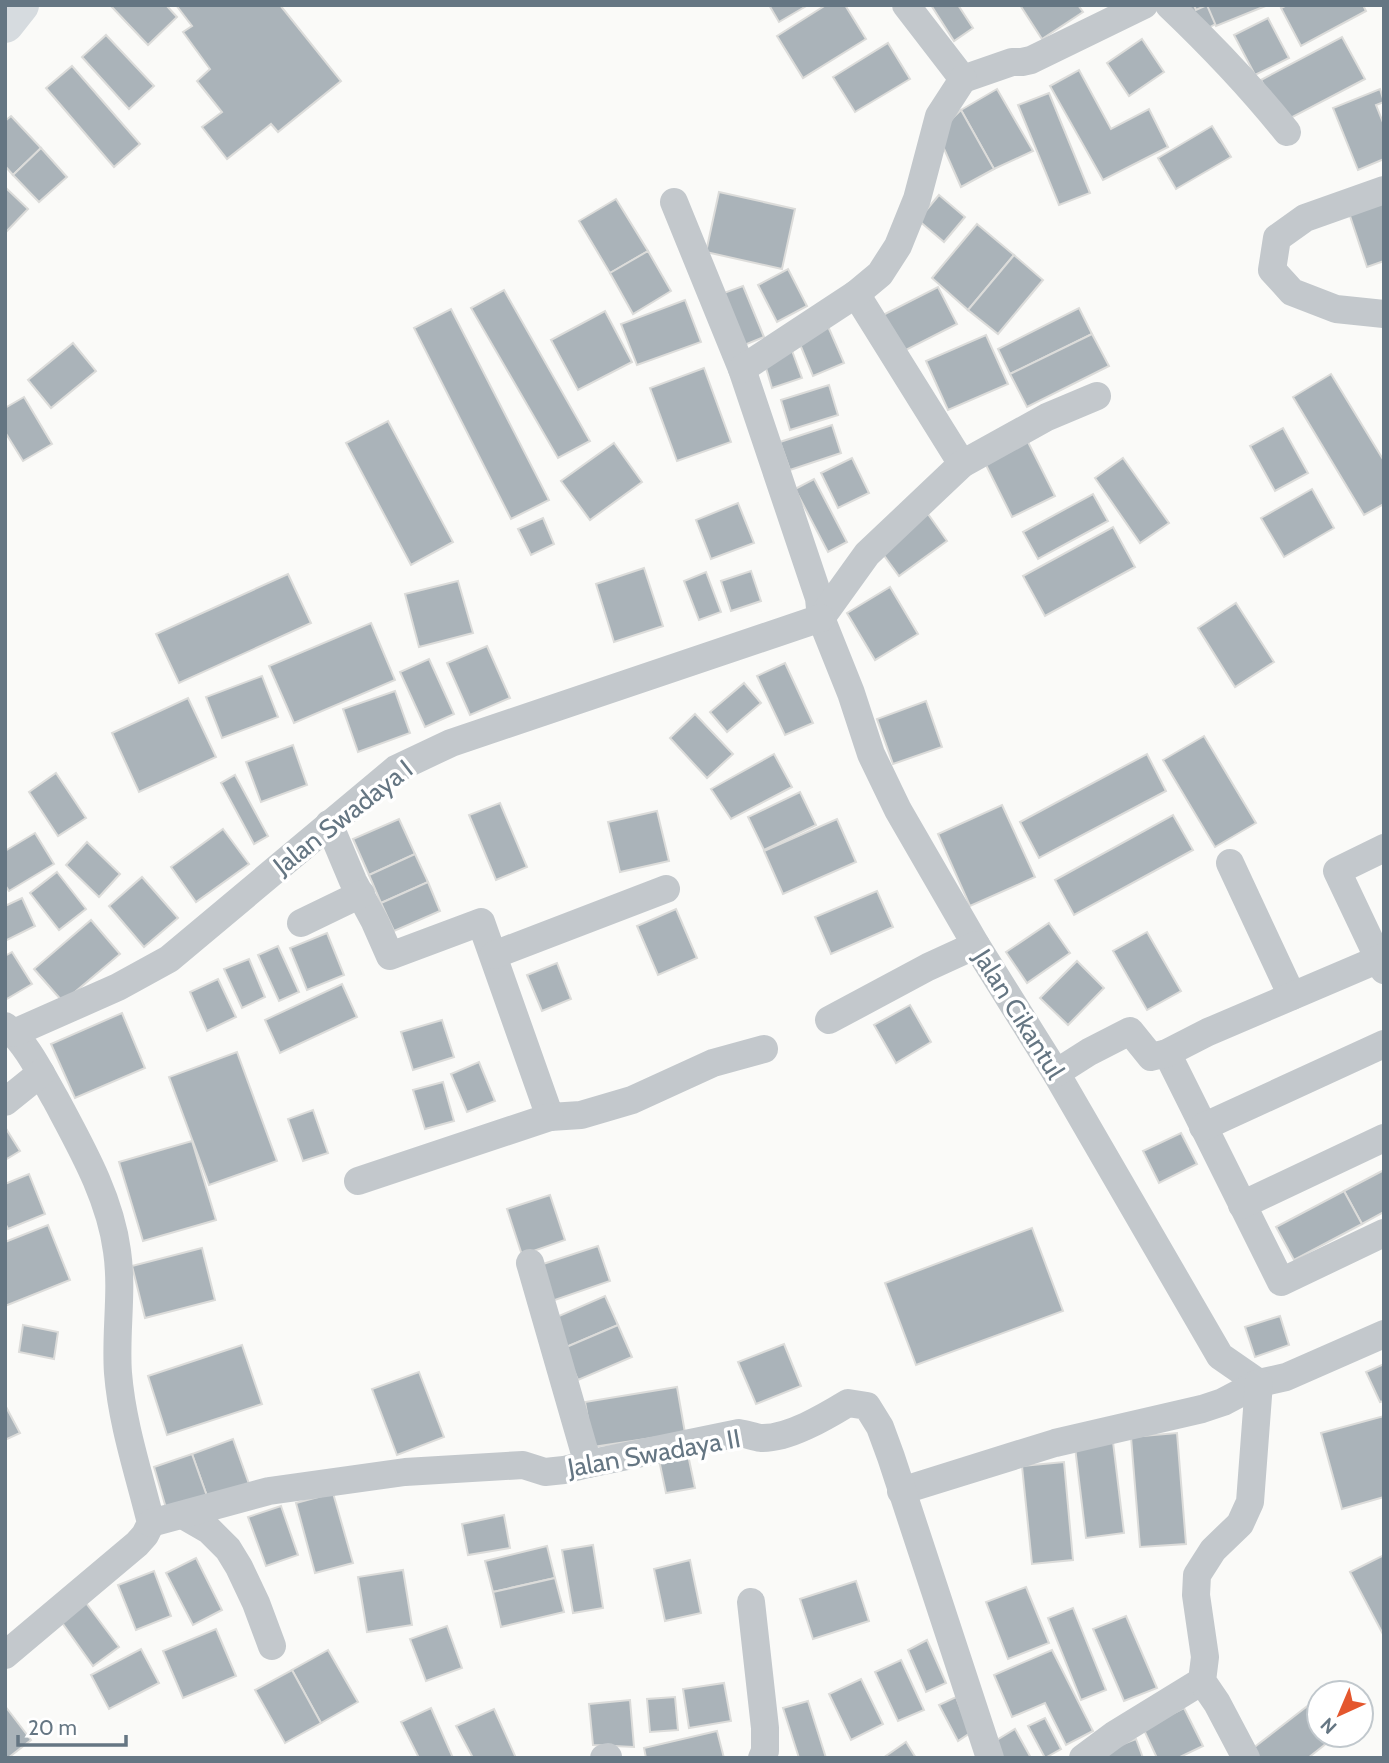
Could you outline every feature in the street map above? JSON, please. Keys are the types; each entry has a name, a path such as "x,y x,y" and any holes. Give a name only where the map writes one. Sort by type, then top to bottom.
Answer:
{"street":[{"path":"5,24 20,5"},
{"path":"906,5 964,79"},
{"path":"742,369 856,294 880,274 898,246 918,199 939,116 964,79 1012,62 1031,60 1144,5"},
{"path":"1169,5 1211,47 1287,132"},
{"path":"1384,190 1305,218 1277,238 1272,270 1292,292 1336,309 1384,314"},
{"name":"Jalan Cikantul","path":"674,202 742,369 820,598 821,618 851,693 871,754 898,810 976,945 1056,1073 1220,1356 1259,1383"},
{"path":"856,294 962,464"},
{"path":"821,618 867,554 962,464 1047,417 1097,396"},
{"name":"Jalan Swadaya I","path":"10,1029 118,987 169,959 396,769 451,743 821,618"},
{"path":"330,824 353,881 376,922 390,956 481,922 550,1117"},
{"path":"1056,1073 1130,1031 1151,1057 1167,1053 1292,996 1382,962 1337,871 1384,848"},
{"path":"1230,863 1292,996"},
{"path":"494,955 666,889"},
{"path":"301,923 362,894"},
{"path":"830,1020 928,967 976,945"},
{"path":"5,1655 137,1544 151,1523 123,1413 118,1373 117,1251 109,1215 87,1159 41,1073 10,1029"},
{"path":"1203,1127 1384,1044"},
{"path":"358,1181 550,1117 580,1115 632,1100 713,1063 764,1049"},
{"path":"1167,1053 1281,1282 1384,1233"},
{"path":"5,1102 41,1073"},
{"path":"1242,1205 1384,1138"},
{"path":"530,1263 588,1464"},
{"path":"901,1491 1055,1443 1202,1409 1223,1402 1259,1383 1286,1377 1384,1334"},
{"path":"1246,1758 1217,1703 1202,1681 1205,1657 1196,1595 1197,1575 1213,1550 1240,1524 1250,1502 1259,1383"},
{"name":"Jalan Swadaya II","path":"151,1523 269,1491 405,1472 523,1465 545,1472 739,1433 760,1438 783,1435 830,1414 848,1402 867,1406 880,1427 990,1758"},
{"path":"183,1515 209,1530 228,1549 256,1603 272,1646"},
{"path":"751,1602 765,1727 765,1751 762,1758"},
{"path":"1084,1757 1114,1735 1202,1681"}],"building":[{"path":"110,5 166,5 177,17 148,45"},
{"path":"176,5 280,5 341,81 278,132 271,124 227,159 202,127 222,112 197,81 210,69 183,32 192,26"},
{"path":"769,5 808,5 779,22"},
{"path":"826,5 845,5 866,39 803,78 777,36"},
{"path":"931,5 958,5 973,28 954,41"},
{"path":"1020,5 1078,5 1083,12 1042,39"},
{"path":"1188,5 1249,5 1203,31"},
{"path":"1194,5 1207,5 1196,10"},
{"path":"1207,5 1268,5 1216,26"},
{"path":"1287,5 1363,5 1366,11 1301,46 1281,8"},
{"path":"1268,18 1289,58 1255,75 1234,35"},
{"path":"106,35 154,86 129,109 82,57"},
{"path":"1342,37 1365,79 1283,122 1261,80"},
{"path":"1142,39 1164,72 1129,96 1107,63"},
{"path":"888,43 910,79 855,112 833,77"},
{"path":"72,66 140,144 114,167 46,88"},
{"path":"1079,70 1111,129 1149,109 1168,147 1103,180 1050,86"},
{"path":"997,89 1033,151 994,169 961,110"},
{"path":"1380,89 1384,102 1376,105 1384,125 1384,159 1358,170 1333,108"},
{"path":"1049,93 1090,193 1059,205 1018,105"},
{"path":"961,110 994,169 961,187 937,133"},
{"path":"11,116 41,148 13,175 5,166 5,121"},
{"path":"1212,126 1231,157 1176,189 1158,158"},
{"path":"41,148 67,177 39,202 13,175"},
{"path":"7,189 28,209 5,233 5,191"},
{"path":"719,192 795,209 782,269 706,252"},
{"path":"939,195 965,217 944,242 918,220"},
{"path":"1384,198 1384,261 1367,267 1348,210"},
{"path":"616,199 648,251 610,273 579,221"},
{"path":"977,224 1014,255 968,310 932,278"},
{"path":"648,251 671,291 633,314 610,273"},
{"path":"1014,255 1043,280 998,334 968,310"},
{"path":"788,269 807,306 777,322 758,285"},
{"path":"743,286 764,337 742,346 721,294"},
{"path":"938,287 957,324 900,353 881,316"},
{"path":"504,290 590,441 558,458 471,308"},
{"path":"685,300 701,342 637,365 621,324"},
{"path":"1079,308 1092,334 1010,374 998,349"},
{"path":"451,309 549,500 511,519 414,328"},
{"path":"605,311 632,362 578,390 551,340"},
{"path":"827,324 844,363 813,376 797,337"},
{"path":"1092,334 1109,366 1027,407 1010,374"},
{"path":"986,335 1008,384 948,410 926,361"},
{"path":"73,343 96,371 51,408 28,380"},
{"path":"791,348 802,378 772,388 763,358"},
{"path":"704,368 731,442 677,461 650,388"},
{"path":"1331,374 1384,461 1384,504 1364,515 1293,397"},
{"path":"829,385 838,415 790,430 781,400"},
{"path":"24,397 52,444 23,461 5,432 5,408"},
{"path":"388,421 453,542 411,565 346,443"},
{"path":"832,425 841,453 790,470 780,442"},
{"path":"1283,428 1308,473 1275,491 1250,446"},
{"path":"1026,438 1055,496 1012,517 983,459"},
{"path":"614,443 642,482 590,520 561,481"},
{"path":"852,458 869,493 838,508 821,473"},
{"path":"1123,458 1169,523 1140,543 1095,478"},
{"path":"814,479 847,542 828,552 795,489"},
{"path":"1312,489 1334,528 1284,557 1261,518"},
{"path":"1093,494 1108,521 1038,559 1023,532"},
{"path":"738,503 754,543 711,559 696,520"},
{"path":"928,514 947,541 899,576 880,550"},
{"path":"543,518 554,544 531,555 518,529"},
{"path":"1113,527 1135,567 1045,616 1023,576"},
{"path":"644,568 663,626 614,642 596,584"},
{"path":"751,571 761,601 731,611 721,581"},
{"path":"706,572 721,612 699,620 684,581"},
{"path":"288,574 311,623 179,683 156,634"},
{"path":"458,581 473,633 419,647 405,594"},
{"path":"890,587 918,634 875,660 847,613"},
{"path":"1236,603 1274,662 1235,687 1198,628"},
{"path":"371,623 395,680 294,723 269,666"},
{"path":"487,646 510,698 470,715 447,663"},
{"path":"429,659 454,714 425,727 400,672"},
{"path":"785,663 813,723 785,735 757,676"},
{"path":"262,676 278,717 222,738 206,697"},
{"path":"744,683 761,703 727,732 710,712"},
{"path":"395,691 410,733 358,752 343,709"},
{"path":"188,698 216,757 139,792 112,733"},
{"path":"926,701 942,747 893,764 877,719"},
{"path":"695,714 733,754 707,778 670,738"},
{"path":"1204,736 1256,823 1215,847 1163,760"},
{"path":"293,745 307,785 261,802 246,762"},
{"path":"774,754 792,787 731,819 711,789"},
{"path":"1147,754 1166,791 1039,858 1020,822"},
{"path":"56,773 86,818 58,836 29,792"},
{"path":"235,775 268,836 254,844 221,783"},
{"path":"800,792 816,825 764,850 748,817"},
{"path":"500,803 527,867 496,880 469,815"},
{"path":"1002,805 1035,877 970,906 938,834"},
{"path":"657,811 669,861 620,872 608,822"},
{"path":"1173,815 1193,850 1074,915 1055,880"},
{"path":"399,819 415,854 369,875 353,839"},
{"path":"837,819 856,862 783,894 764,851"},
{"path":"223,829 249,864 196,902 171,867"},
{"path":"35,833 54,864 9,891 5,885 5,851"},
{"path":"87,842 120,874 99,897 66,865"},
{"path":"415,854 428,882 381,903 369,875"},
{"path":"57,872 86,909 59,930 30,893"},
{"path":"142,877 178,918 144,947 109,906"},
{"path":"428,882 440,911 394,931 381,903"},
{"path":"877,891 893,927 831,954 815,917"},
{"path":"22,898 35,926 5,941 5,906"},
{"path":"676,909 697,958 658,975 637,926"},
{"path":"91,920 120,954 63,1002 34,969"},
{"path":"1049,923 1070,953 1027,983 1006,952"},
{"path":"1147,932 1181,991 1147,1010 1113,951"},
{"path":"327,933 344,975 307,990 290,948"},
{"path":"278,946 299,992 279,1001 258,955"},
{"path":"12,952 32,984 5,1000 5,956"},
{"path":"249,959 265,997 242,1008 224,969"},
{"path":"1077,961 1104,988 1068,1025 1040,998"},
{"path":"557,963 571,999 542,1011 527,975"},
{"path":"218,979 236,1017 207,1031 190,992"},
{"path":"342,984 357,1017 280,1053 265,1020"},
{"path":"910,1005 931,1042 896,1063 874,1025"},
{"path":"122,1013 145,1068 75,1098 51,1044"},
{"path":"442,1020 454,1057 413,1070 401,1032"},
{"path":"237,1052 277,1161 209,1185 169,1077"},
{"path":"479,1062 495,1101 467,1112 451,1074"},
{"path":"443,1082 454,1121 425,1129 413,1090"},
{"path":"313,1110 328,1153 303,1161 288,1119"},
{"path":"5,1127 20,1151 5,1160"},
{"path":"1181,1133 1197,1164 1159,1183 1143,1151"},
{"path":"192,1141 216,1220 143,1241 119,1162"},
{"path":"1384,1170 1384,1212 1362,1224 1344,1191"},
{"path":"29,1174 45,1214 8,1229 5,1223 5,1184"},
{"path":"1344,1191 1362,1224 1294,1260 1276,1227"},
{"path":"550,1195 565,1240 522,1255 507,1209"},
{"path":"48,1225 70,1280 5,1306 5,1242"},
{"path":"1032,1228 1063,1311 916,1365 885,1283"},
{"path":"598,1246 610,1281 549,1302 537,1266"},
{"path":"202,1248 215,1300 145,1318 132,1266"},
{"path":"605,1296 618,1325 564,1348 552,1319"},
{"path":"1280,1316 1289,1345 1255,1357 1245,1327"},
{"path":"23,1325 58,1332 54,1359 19,1352"},
{"path":"618,1325 632,1357 578,1380 564,1348"},
{"path":"784,1344 801,1386 756,1404 738,1362"},
{"path":"242,1345 262,1404 167,1435 148,1376"},
{"path":"1384,1364 1384,1401 1380,1402 1366,1372"},
{"path":"419,1372 444,1437 397,1455 372,1389"},
{"path":"677,1387 685,1433 593,1447 585,1402"},
{"path":"5,1405 20,1433 5,1440"},
{"path":"1384,1416 1384,1497 1342,1509 1321,1433"},
{"path":"1177,1433 1186,1544 1140,1547 1131,1437"},
{"path":"233,1439 249,1484 208,1499 192,1454"},
{"path":"1113,1442 1124,1533 1086,1538 1075,1447"},
{"path":"687,1450 695,1488 666,1493 658,1455"},
{"path":"192,1454 208,1499 166,1508 154,1467"},
{"path":"1064,1462 1073,1560 1032,1564 1022,1466"},
{"path":"333,1493 353,1563 315,1573 296,1503"},
{"path":"281,1506 298,1555 266,1566 248,1517"},
{"path":"504,1515 510,1548 468,1555 462,1524"},
{"path":"593,1545 603,1608 573,1613 562,1550"},
{"path":"547,1546 555,1578 493,1592 485,1561"},
{"path":"1384,1555 1384,1636 1350,1572"},
{"path":"196,1558 222,1610 193,1625 166,1573"},
{"path":"690,1560 701,1613 665,1621 654,1569"},
{"path":"403,1570 412,1625 367,1632 358,1577"},
{"path":"154,1571 171,1616 136,1630 118,1585"},
{"path":"555,1578 564,1612 501,1627 493,1592"},
{"path":"856,1581 869,1621 813,1639 800,1599"},
{"path":"1026,1587 1049,1643 1008,1659 986,1602"},
{"path":"83,1599 119,1647 93,1666 58,1617"},
{"path":"1073,1608 1106,1690 1081,1700 1048,1618"},
{"path":"1126,1616 1157,1688 1124,1701 1093,1629"},
{"path":"447,1626 462,1668 426,1681 410,1639"},
{"path":"216,1629 236,1676 183,1698 163,1651"},
{"path":"927,1640 946,1683 926,1692 908,1650"},
{"path":"141,1649 159,1683 109,1709 91,1675"},
{"path":"328,1650 358,1702 321,1723 292,1670"},
{"path":"1052,1650 1093,1731 1066,1745 1045,1703 1012,1717 994,1675"},
{"path":"901,1660 924,1710 898,1721 875,1672"},
{"path":"292,1670 321,1723 285,1743 255,1690"},
{"path":"861,1679 883,1724 851,1740 829,1694"},
{"path":"724,1683 731,1721 689,1728 683,1689"},
{"path":"675,1697 678,1730 650,1732 647,1699"},
{"path":"956,1697 970,1733 958,1741 939,1705"},
{"path":"630,1700 634,1747 593,1745 589,1704"},
{"path":"808,1701 826,1758 799,1758 783,1708"},
{"path":"5,1706 31,1740 8,1758 5,1758"},
{"path":"431,1708 453,1758 419,1758 401,1722"},
{"path":"1184,1708 1203,1746 1178,1758 1157,1758 1143,1728"},
{"path":"1305,1708 1305,1749 1319,1749 1308,1758 1259,1758 1252,1749"},
{"path":"494,1709 516,1758 473,1758 456,1726"},
{"path":"1045,1718 1061,1749 1045,1758 1028,1726"},
{"path":"1015,1729 1031,1758 999,1758 992,1743"},
{"path":"717,1731 724,1758 646,1758 644,1748"},
{"path":"1136,1739 1143,1758 1095,1758 1094,1755"},
{"path":"906,1742 916,1758 883,1758"}]}
